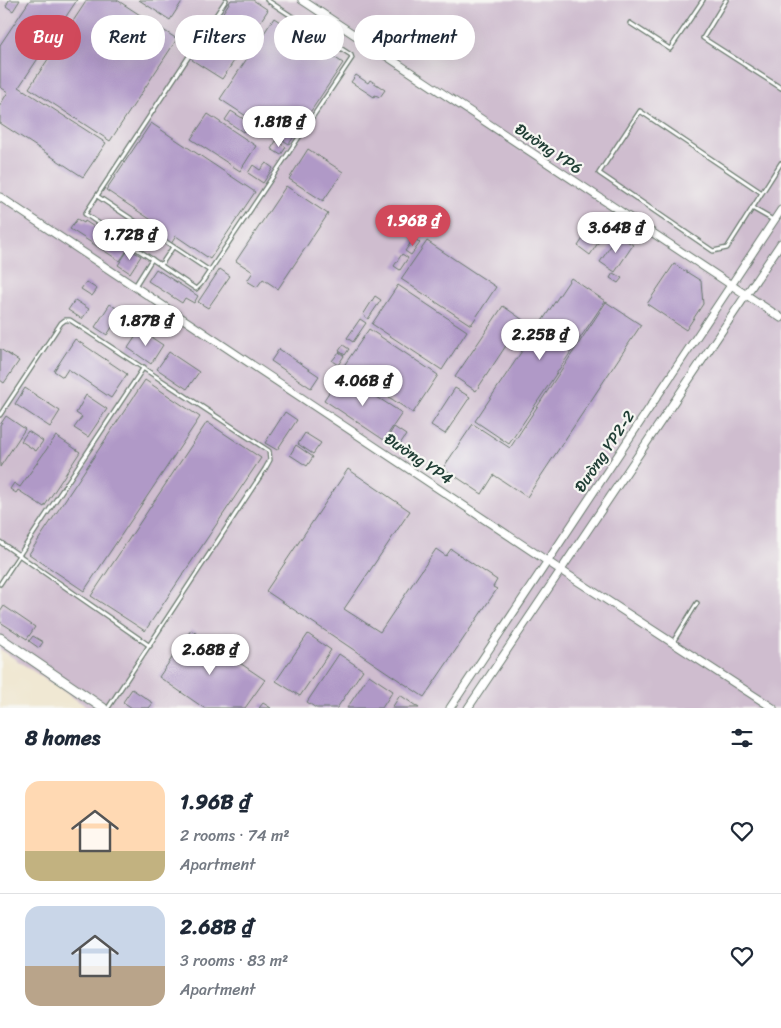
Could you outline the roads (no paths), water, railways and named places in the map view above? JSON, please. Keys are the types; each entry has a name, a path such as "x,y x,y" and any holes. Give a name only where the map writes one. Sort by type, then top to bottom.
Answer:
{"street":[{"name":"Đường YP6","path":"302,0 781,318"},
{"name":"Đường YP4","path":"0,197 562,571 773,708"},
{"name":"Đường YP2-2","path":"450,708 781,210"},
{"name":"Đường YP2-2","path":"468,708 781,243"},
{"path":"0,638 103,708"}],"lane":[{"path":"226,0 85,214 196,289 210,271 352,58 351,55 267,0"},
{"path":"630,22 670,49 702,0"},
{"path":"726,0 703,38 781,88"},
{"path":"762,192 640,111 599,173 714,251 727,248 781,163"},
{"path":"97,196 210,271"},
{"path":"752,208 774,221"},
{"path":"136,248 147,229"},
{"path":"161,265 173,247"},
{"path":"134,286 152,259"},
{"path":"0,415 61,323 65,320 70,320 269,451 270,460 265,469 108,708"},
{"path":"0,584 144,367"},
{"path":"0,542 150,646"},
{"path":"672,643 697,603"}]}
